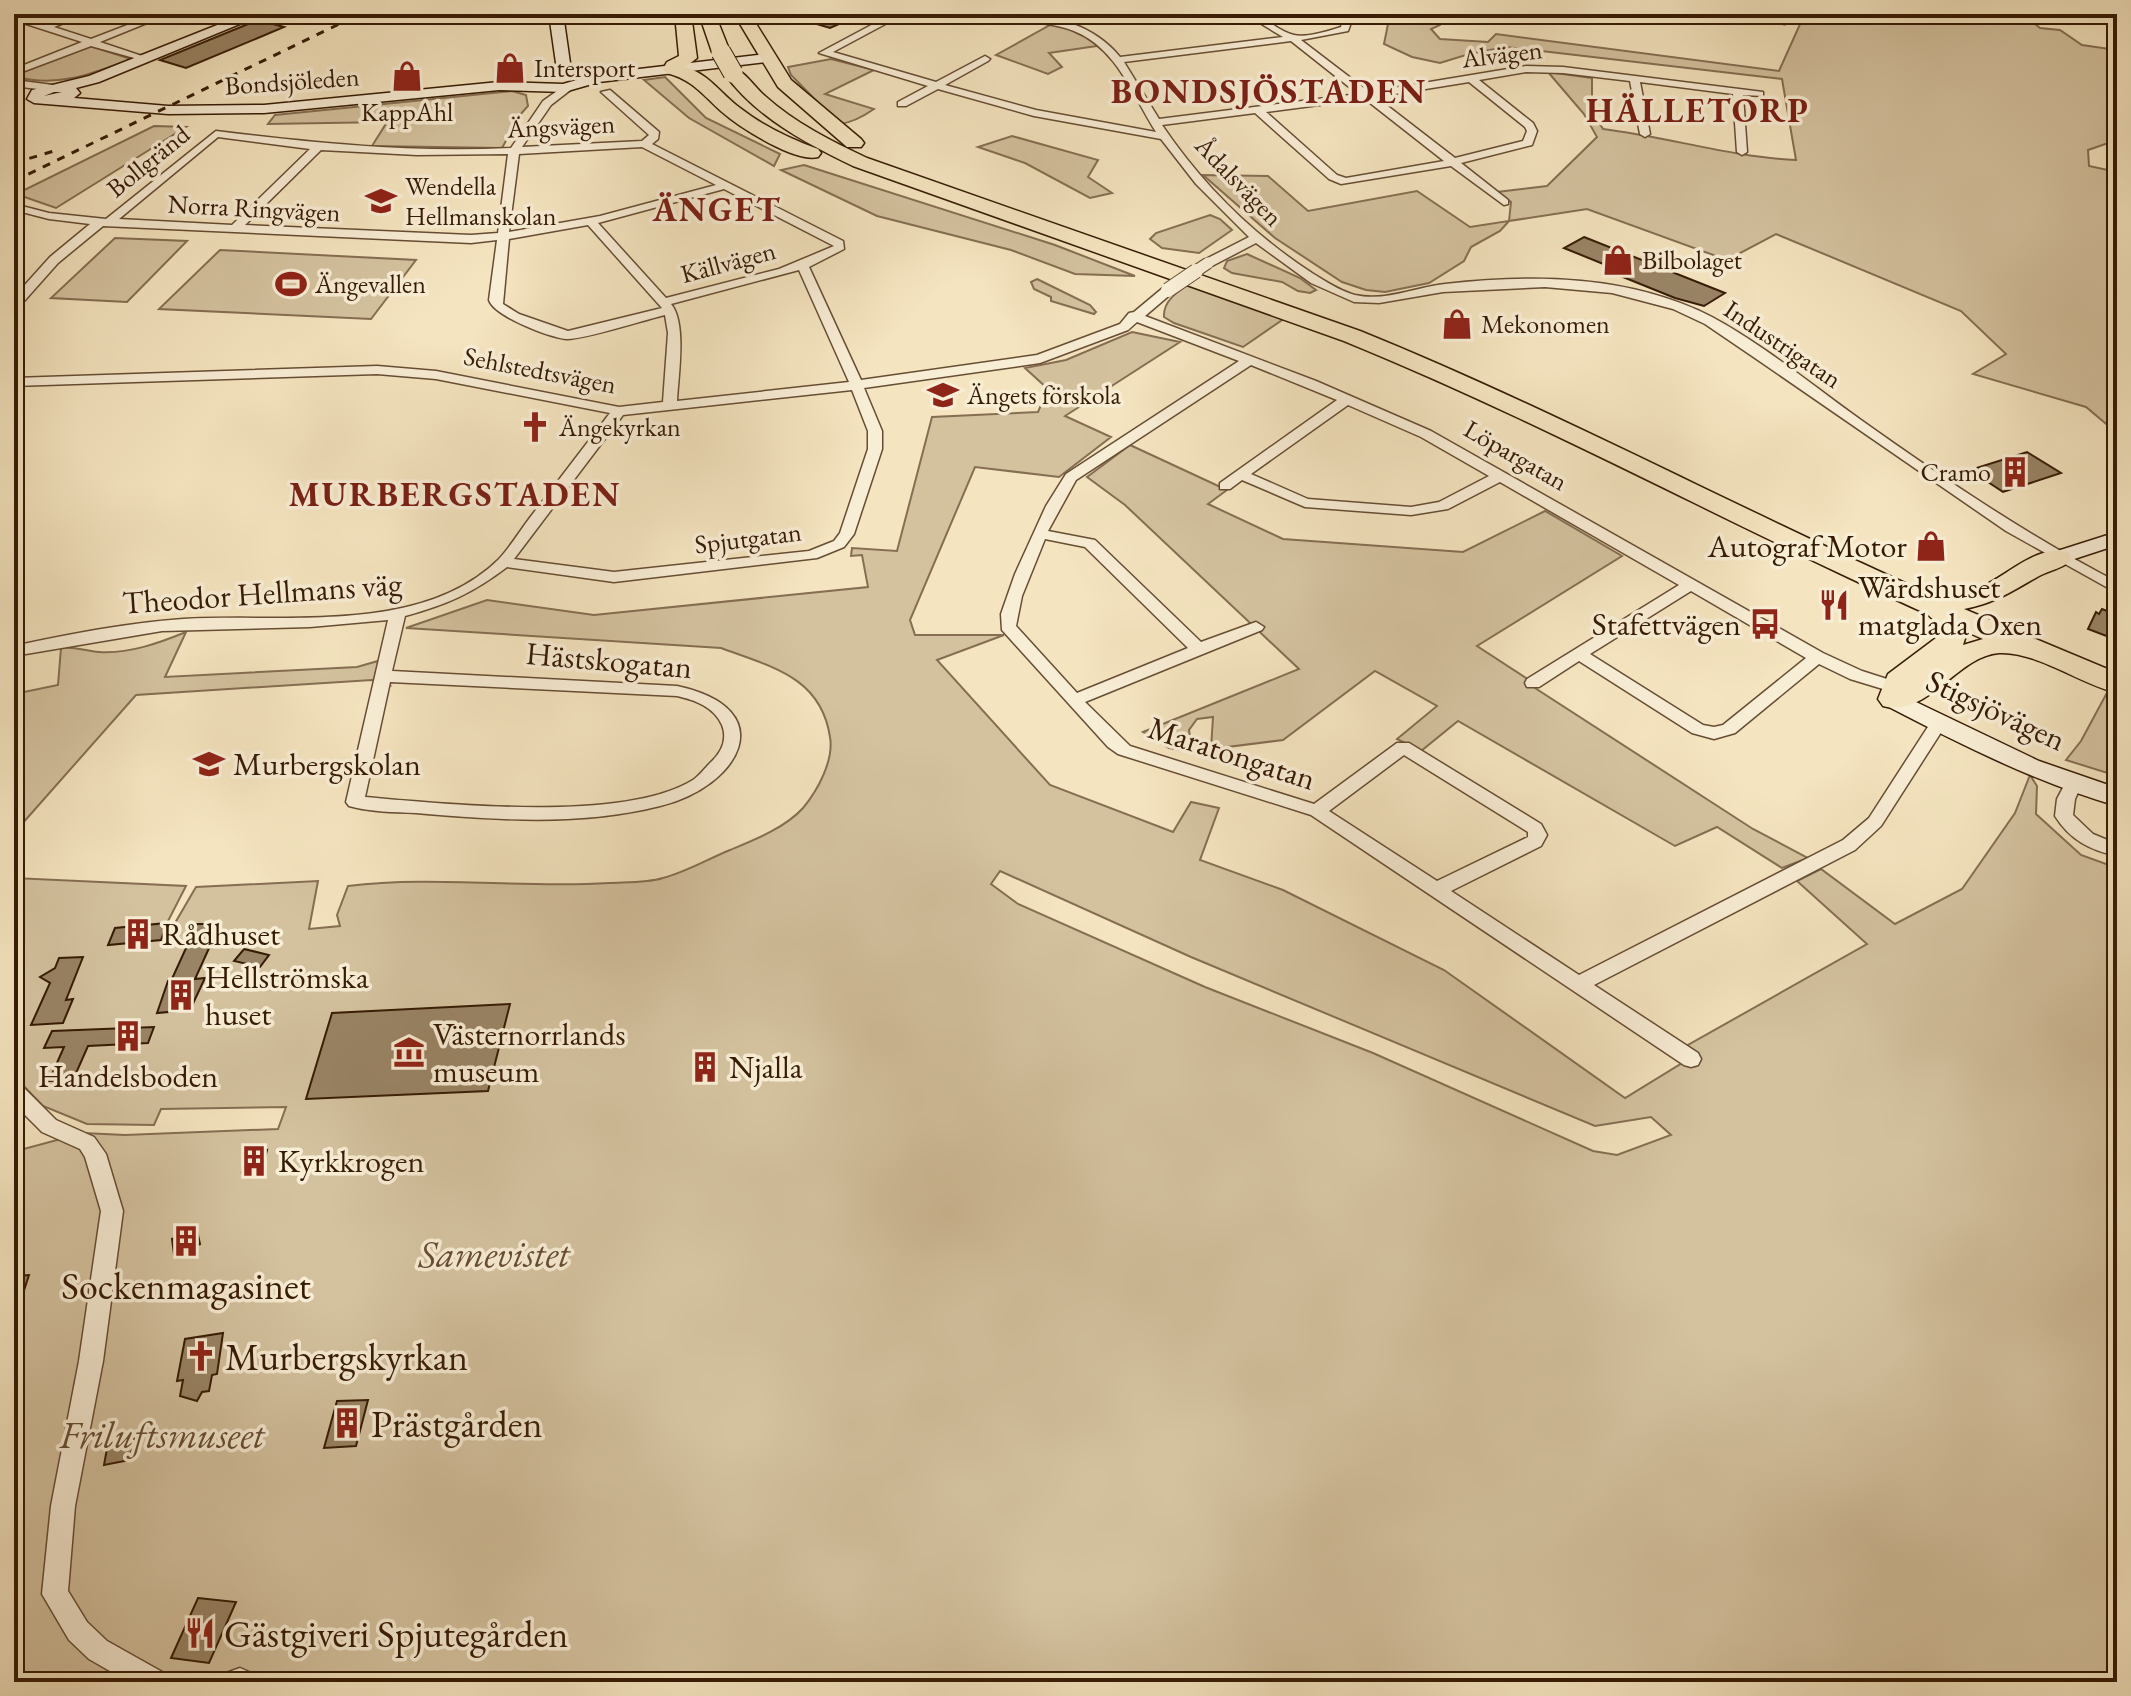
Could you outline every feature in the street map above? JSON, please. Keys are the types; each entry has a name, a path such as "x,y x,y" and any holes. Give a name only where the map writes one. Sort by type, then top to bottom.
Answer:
{"highway":[{"path":"673,68 688,58 683,14"},
{"path":"707,14 721,52 743,86 833,149 916,181 1343,326 1470,376 1940,605 2117,684"},
{"path":"742,14 767,58 791,91 852,141 921,176 916,181"},
{"path":"673,68 694,73 734,113 775,138 863,170 916,181"},
{"path":"1940,605 1976,601 2041,562 2059,558 2056,568 2005,603 2003,619 2018,638 2117,673"},
{"path":"1899,693 1950,643 1954,635 1953,626 1940,605"},
{"path":"1899,693 1972,649 2018,638"}],"main road":[{"path":"48,98 257,14"},
{"path":"556,14 571,76"},
{"path":"548,86 571,76 767,58"},
{"name":"Bondsjöleden","path":"48,98 153,109 240,110 499,86 548,86 571,76"},
{"path":"2059,558 2117,538"},
{"name":"Stigsjövägen","path":"1899,693 1939,723 2073,784 2117,797"},
{"name":"Stigsjövägen","path":"1899,693 2117,785"}],"street":[{"path":"45,27 80,14"},
{"path":"14,72 164,14"},
{"path":"899,14 824,53 1068,121 1164,136"},
{"name":"Ådalsvägen","path":"1018,14 1056,22 1099,40 1118,60 1164,136 1211,193 1257,238 1344,296 1377,300"},
{"path":"1056,22 1069,14"},
{"path":"1250,14 1294,39 1504,202"},
{"path":"1118,60 1344,31 1349,14"},
{"path":"1728,14 1785,21"},
{"path":"14,17 142,59"},
{"path":"902,104 985,59"},
{"name":"Alvägen","path":"1155,123 1259,111 1538,69 1759,94"},
{"path":"1259,111 1340,181 1361,181 1520,146 1532,137 1529,125 1472,79"},
{"path":"1635,81 1645,134"},
{"path":"17,84 48,98"},
{"path":"17,84 48,98"},
{"path":"504,237 514,151 548,86"},
{"path":"606,92 655,134 644,144"},
{"path":"1738,94 1742,152"},
{"name":"Ängsvägen","path":"216,134 318,147 417,152 514,151 644,144 839,243 840,247 834,252 802,264"},
{"name":"Bollgränd","path":"14,305 54,260 216,134"},
{"path":"233,230 318,147"},
{"name":"Norra Ringvägen","path":"14,207 49,216 104,223 431,239 504,237 590,221 727,185"},
{"path":"590,221 668,306 674,333 670,405"},
{"name":"Källvägen","path":"504,237 495,300 497,306 515,317 567,335 802,264"},
{"name":"Sehlstedtsvägen","path":"14,382 377,370 467,380 619,411 857,385 1040,359 1124,327 1133,316 1208,263 1257,238"},
{"name":"Spjutgatan","path":"504,562 614,577 827,551 839,544 847,534 875,449 875,431 802,264"},
{"name":"Industrigatan","path":"1377,300 1444,288 1545,282 1596,285 1662,299 1709,321 2059,558 2117,588"},
{"name":"Löpargatan","path":"1133,316 1348,399 1426,434 1817,657 1899,693"},
{"name":"Maratongatan","path":"1250,360 1071,477 1054,502 1008,610 1008,627 1114,743 1124,750 1317,811 1691,1059"},
{"path":"1225,486 1348,399"},
{"name":"Theodor Hellmans väg","path":"14,651 162,625 397,615 421,610 466,592 504,562 619,411"},
{"path":"1242,475 1305,503 1411,511 1443,506 1500,476"},
{"path":"1042,534 1090,543 1199,649"},
{"path":"1533,683 1690,585"},
{"path":"385,676 397,615"},
{"path":"1074,700 1256,627"},
{"path":"1579,654 1698,729 1714,733 1729,729 1817,657"},
{"name":"Hästskogatan","path":"385,676 677,691 718,706 733,730 733,737 723,762 709,776 690,787 644,804 598,812 552,813 355,802 385,676"},
{"path":"1580,983 1849,845 1875,822 1939,723"},
{"path":"1317,811 1403,747 1535,828 1538,835 1535,841 1438,889"},
{"path":"2073,784 2066,799 2064,816 2086,839 2117,850"},
{"path":"14,1091 49,1126 87,1143 95,1154 112,1211 91,1361 63,1506 55,1594 78,1631 98,1650 155,1682"}],"green space":[{"path":"1390,14 1438,14 1440,25 1431,29 1440,39 1488,42 1496,34 1779,71 1801,22 1790,14 2023,14 2040,28 2060,30 2082,45 2117,50 2117,140 2088,150 2089,166 2117,172 2117,433 2086,407 1973,374 2006,354 1961,311 1776,234 1727,260 1587,209 1509,221 1511,202 1497,192 1547,186 1597,137 1584,114 1548,72 1592,78 1592,111 1603,129 1748,155 1796,160 1782,79 1506,47 1440,63 1412,57 1384,44"},
{"path":"1050,25 1062,25 1094,40 1097,46 1049,53 1062,67 1048,74 996,55"},
{"path":"90,46 131,59 62,80 17,77 20,73"},
{"path":"831,59 874,70 825,94 874,109 857,119 839,124 791,75 788,67"},
{"path":"665,77 706,118 780,154 774,166 689,118 644,80"},
{"path":"512,91 526,95 528,106 511,125 513,128 502,148 372,146 387,122 268,124 275,115"},
{"path":"154,126 186,127 56,208 16,194"},
{"path":"1012,136 1098,160 1088,177 1112,193 1090,198 1025,163 978,147"},
{"path":"804,165 1055,245 1135,276 1075,274 1011,250 877,216 781,170"},
{"path":"1203,175 1268,176 1308,211 1417,191 1470,227 1509,221 1500,231 1471,247 1464,261 1429,283 1385,292 1366,290 1342,282 1275,238"},
{"path":"1210,215 1232,230 1199,253 1162,248 1150,239 1156,233"},
{"path":"115,238 187,241 127,302 51,298"},
{"name":"Ängevallen","path":"220,250 416,260 371,319 159,309"},
{"path":"1247,254 1300,278 1316,290 1310,293 1298,291 1282,282 1232,273 1224,268 1227,261"},
{"path":"1037,279 1090,305 1096,312 1094,314 1051,301 1051,297 1034,289 1031,282"},
{"path":"1189,284 1285,318 1243,347 1174,323 1164,317 1164,311 1168,302"},
{"path":"1132,332 1180,342 1065,416 1111,437 1059,477 975,467 910,620 915,635 1004,635 937,660 1050,785 1173,832 1191,802 1219,808 1200,860 1283,890 1444,970 1625,1098 1682,1063 1688,1045 1867,944 1797,881 1821,869 1895,924 1962,889 2015,813 2030,775 2037,786 2036,814 2081,855 2117,868 2117,1682 14,1682 14,1140 24,1149 83,1133 125,1135 278,1129 286,1107 161,1109 154,1125 87,1124 43,1106 14,1076 14,878 186,886 167,923 175,923 196,887 318,881 309,929 340,926 337,915 348,886 413,882 576,884 650,881 680,872 769,833 803,808 819,784 830,755 825,717 805,687 791,677 721,648 406,628 487,600 594,615 868,587 862,555 851,556 852,548 897,551 932,417 1038,412 1048,389 1025,368 1066,360","holes":["1000,871 1191,957 1595,1126 1651,1117 1671,1135 1617,1155 1593,1151 1373,1053 1205,987 1018,904 991,884"]},
{"path":"1130,445 1227,490 1208,504 1283,539 1463,552 1545,511 1622,556 1477,646 1526,678 1535,688 1753,829 1808,858 1782,868 1717,827 1675,846 1458,721 1421,751 1397,739 1437,706 1375,671 1283,740 1211,749 1213,717 1197,719 1189,730 1191,743 1182,750 1169,748 1143,732 1299,669 1125,505 1087,477"},
{"path":"186,632 165,677 357,667 385,659 383,674 390,685 372,680 136,695 14,833 14,694 58,685 61,648 121,651 155,644"},
{"path":"2109,689 2117,692 2117,776 2066,760 2081,741"}],"building":[{"path":"793,14 862,14 830,28 793,17"},
{"path":"262,21 284,27 186,68 160,60 253,22"},
{"name":"Bilbolaget","path":"1584,237 1725,293 1704,306 1675,298 1618,275 1623,272 1564,248"},
{"name":"Cramo","path":"2027,452 2061,473 2003,492 1970,470"},
{"path":"2115,595 2117,640 2088,629 2096,612 2099,614 2102,609 2107,611"},
{"name":"Rådhuset","path":"167,923 161,940 108,945 115,928"},
{"path":"197,924 220,924 195,979 205,978 190,1010 157,1013 168,981 171,981"},
{"path":"244,949 269,955 260,967 234,961"},
{"path":"83,957 66,1000 73,999 63,1023 31,1025 50,983 40,977 55,968 59,958"},
{"name":"Västernorrlands museum","path":"510,1004 488,1091 306,1099 332,1013"},
{"path":"154,1027 148,1043 88,1046 73,1080 49,1081 64,1047 44,1048 52,1031"},
{"name":"Kyrkkrogen","path":"267,1150 262,1170 242,1172 247,1152"},
{"name":"Sockenmagasinet","path":"197,1230 200,1244 174,1254 172,1239"},
{"path":"29,1275 17,1312 14,1312 14,1276"},
{"name":"Murbergskyrkan","path":"223,1333 217,1374 212,1375 209,1391 202,1392 197,1401 180,1396 183,1380 177,1381 185,1339"},
{"name":"Prästgården","path":"368,1400 356,1446 324,1448 337,1401"},
{"path":"134,1439 130,1460 104,1465 108,1443"},
{"path":"198,1598 236,1602 209,1663 171,1658"}],"railway":[{"path":"14,181 360,14"},
{"path":"14,163 54,151"}],"place":[{"name":"Intersport","path":"510,68"},
{"name":"KappAhl","path":"407,76"},
{"name":"Wendella Hellmanskolan","path":"381,201"},
{"name":"Bilbolaget","path":"1618,260"},
{"name":"Ängevallen","path":"291,284"},
{"name":"Mekonomen","path":"1457,324"},
{"name":"Ängets förskola","path":"943,395"},
{"name":"Ängekyrkan","path":"535,427"},
{"name":"Cramo","path":"2015,472"},
{"name":"Autograf Motor","path":"1931,546"},
{"name":"Wärdshuset matglada Oxen","path":"1834,605"},
{"name":"Stafettvägen","path":"1765,624"},
{"name":"Murbergskolan","path":"209,764"},
{"name":"Rådhuset","path":"138,934"},
{"name":"Hellströmska huset","path":"181,995"},
{"name":"Handelsboden","path":"128,1036"},
{"name":"Västernorrlands museum","path":"409,1052"},
{"name":"Njalla","path":"705,1067"},
{"name":"Kyrkkrogen","path":"254,1161"},
{"name":"Sockenmagasinet","path":"186,1241"},
{"name":"Murbergskyrkan","path":"201,1356"},
{"name":"Prästgården","path":"347,1423"},
{"name":"Gästgiveri Spjutegården","path":"200,1633"}],"district":[{"name":"BONDSJÖSTADEN","path":"1269,91"},
{"name":"HÄLLETORP","path":"1698,110"},
{"name":"ÄNGET","path":"717,209"},
{"name":"MURBERGSTADEN","path":"455,494"}],"park label":[{"name":"Samevistet","path":"494,1253"},
{"name":"Friluftsmuseet","path":"162,1434"}]}
